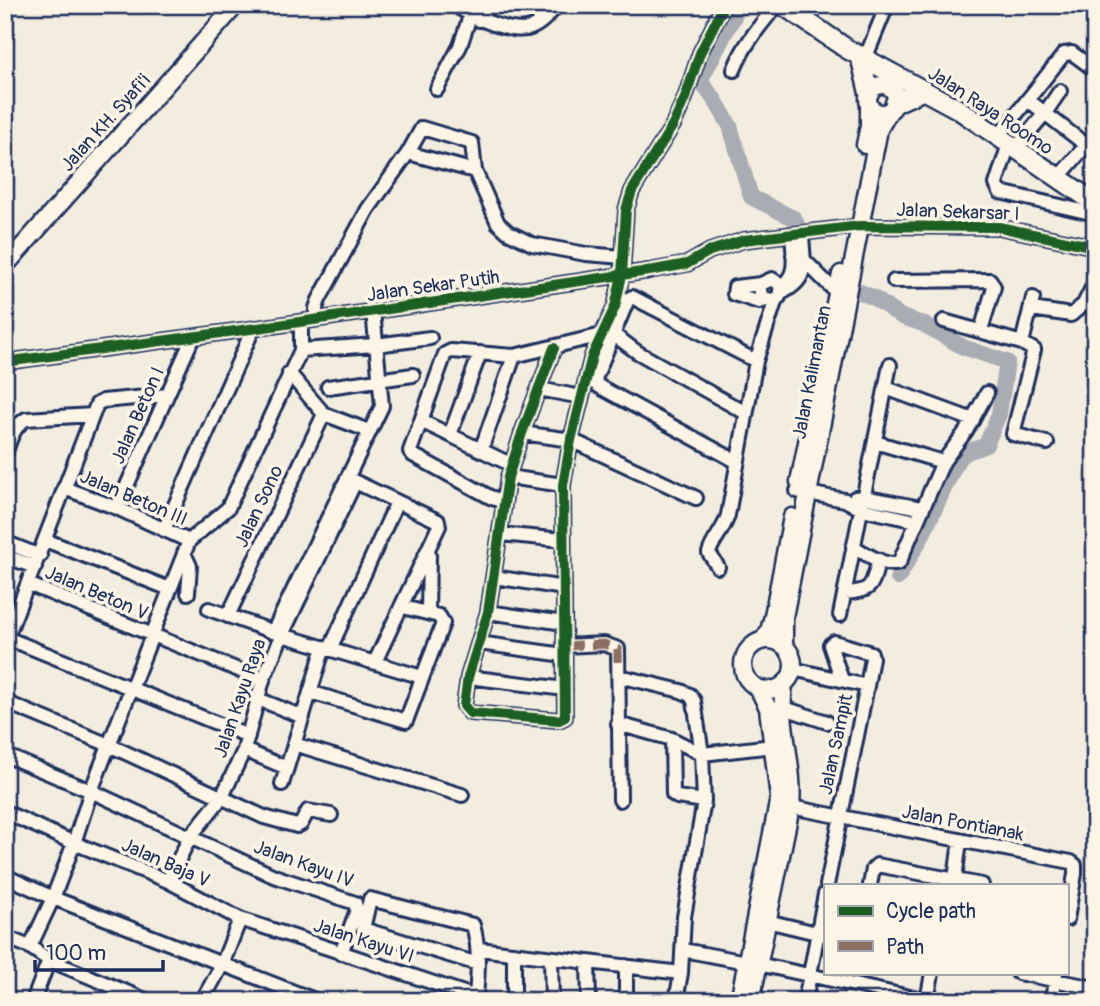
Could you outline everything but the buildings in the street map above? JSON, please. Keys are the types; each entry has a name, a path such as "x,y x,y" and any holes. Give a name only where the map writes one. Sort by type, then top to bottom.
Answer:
{"highway":[{"name":"Jalan Raya Roomo","path":"783,5 862,57 893,91 924,90 958,108 1095,203"},
{"path":"862,57 871,95"},
{"path":"893,91 924,90"}],"main road":[{"name":"Jalan KH. Syafi'i","path":"5,266 236,5"},
{"name":"Jalan Kalimantan","path":"855,227 871,95 893,91"},
{"name":"Jalan Kalimantan","path":"762,640 769,631 802,492 855,227 879,129 893,91"},
{"path":"871,95 881,113 893,91"},
{"name":"Jalan Kalimantan","path":"784,645 783,626 802,492"},
{"path":"746,996 752,963 774,856 790,807 791,789 781,707 793,660 784,645 778,641 762,640 749,648 743,662 746,678 758,688 768,708 779,798 774,856 767,921 752,963"},
{"path":"758,688 776,688 788,676"}],"street":[{"path":"455,5 475,18 520,30 534,27 557,5"},
{"path":"437,89 475,18 490,5"},
{"path":"539,22 545,5"},
{"path":"724,5 700,53 673,125 632,191 626,210 622,275 595,383 736,461"},
{"path":"734,70 746,47 777,5"},
{"path":"862,57 887,5"},
{"path":"1095,71 1072,53 1065,54 1028,100 1007,143 996,184 1000,192 1095,214"},
{"path":"1007,143 1045,113 1060,91"},
{"path":"1028,100 1091,140 1058,178"},
{"path":"316,319 319,300 368,209 408,153 420,130 425,128 472,143 475,171 498,223 516,238 532,244 586,254 623,257"},
{"path":"408,153 475,171"},
{"name":"Jalan Sekar Putih","path":"5,362 622,275 687,264 710,251 744,240 855,227"},
{"name":"Jalan Sekarsar I","path":"855,227 999,227 1095,247"},
{"path":"718,567 709,553 712,544 723,532 726,522 756,362 776,294 772,279 761,284 735,287 734,294 759,302 776,294 791,278 798,257 797,234"},
{"path":"798,257 843,287"},
{"path":"894,281 989,280 994,287 981,330"},
{"path":"1022,343 1033,304 1071,315 1084,304 1095,282"},
{"path":"761,284 760,293 776,294"},
{"path":"554,348 510,471 488,612 468,677 464,706 470,713 563,719 563,485 592,356 628,299 637,298 756,362"},
{"name":"Jalan Kayu Raya","path":"168,881 190,837 222,797 244,750 277,633 382,406 373,311"},
{"path":"944,321 1022,343 1034,350 1013,434 1047,443"},
{"path":"30,947 53,898 90,791 187,547 228,508 294,364 301,322"},
{"path":"164,530 264,327"},
{"path":"504,502 412,455 411,447 447,352 514,356 608,334 746,413"},
{"name":"Jalan Beton I","path":"117,508 193,337"},
{"path":"294,364 376,345 429,338"},
{"path":"450,435 480,353"},
{"path":"481,450 514,356"},
{"path":"294,364 324,414 369,431"},
{"path":"840,615 890,365"},
{"path":"328,387 413,375"},
{"path":"538,388 582,397"},
{"path":"886,388 973,420"},
{"path":"853,547 892,565 899,563 943,462 973,420 987,393"},
{"path":"167,395 101,401 97,404 28,584 9,622 6,640 248,736"},
{"name":"Jalan Sono","path":"228,616 324,414"},
{"path":"5,454 12,434 26,419 93,415"},
{"path":"421,421 481,450 510,471 563,485"},
{"path":"522,433 571,440 696,498"},
{"path":"875,442 943,462"},
{"path":"350,480 438,521 439,526 375,662"},
{"name":"Jalan Beton III","path":"64,488 164,530 187,547"},
{"path":"802,492 919,514"},
{"path":"282,784 310,692 327,648 397,502"},
{"path":"500,534 563,540"},
{"path":"45,540 170,589"},
{"path":"5,542 37,561"},
{"path":"187,547 190,566 188,593"},
{"path":"428,613 429,548"},
{"path":"5,556 37,561"},
{"path":"845,593 864,592 868,589 879,560"},
{"path":"494,576 564,588"},
{"name":"Jalan Beton V","path":"28,584 263,680"},
{"path":"310,692 406,721 443,623 439,616 402,607"},
{"path":"209,609 277,633 422,677"},
{"path":"488,612 564,623"},
{"path":"842,680 830,645 834,642 871,653 867,686"},
{"path":"479,643 564,650 604,644 618,649 620,800"},
{"path":"620,676 690,695 694,701 702,754 704,801 684,917 681,973 676,1001"},
{"name":"Jalan Sampit","path":"788,676 842,680 867,686 827,884"},
{"path":"468,677 565,689"},
{"path":"258,699 303,717"},
{"path":"5,702 109,745 264,817 297,826 308,811 331,816"},
{"path":"781,707 827,722"},
{"path":"618,724 672,739 702,754 773,746"},
{"path":"672,739 673,794 704,801"},
{"path":"295,744 461,795"},
{"path":"244,750 287,768"},
{"path":"5,755 190,837"},
{"name":"Jalan Pontianak","path":"790,807 1071,862 1075,865 1075,874 1068,903"},
{"name":"Jalan Baja V","path":"5,812 168,881 240,919"},
{"name":"Jalan Kayu IV","path":"190,837 274,876 355,903 357,910 341,953"},
{"path":"955,879 960,841"},
{"path":"870,884 877,865 978,884"},
{"path":"5,876 53,898 317,1001"},
{"path":"476,999 479,949 472,924 373,898 369,901 363,929 478,964"},
{"path":"805,1001 822,935 824,908"},
{"path":"202,1001 222,965 240,919"},
{"name":"Jalan Kayu VI","path":"240,919 476,999"},
{"path":"767,921 822,935"},
{"path":"5,937 30,947 50,960 148,1001"},
{"path":"479,949 681,973"},
{"path":"683,950 927,1001 932,974"},
{"path":"514,953 514,1001"},
{"path":"551,958 552,1001"},
{"path":"33,1001 50,960"},
{"path":"588,962 589,1001"},
{"path":"626,966 626,1001"},
{"path":"1030,974 1056,976 1095,988"},
{"path":"1052,1001 1056,976"}],"waterway":[{"path":"740,5 700,81 730,126 751,197 795,219 804,247"},
{"path":"838,282 874,298 902,317 923,324 963,347 1007,362 999,414 986,445 967,452 958,459 921,538 898,578"}],"marked path":[{"path":"564,646 604,644 618,649 618,662"}],"cycle path":[{"path":"554,348 508,477 488,612 468,677 464,706 470,713 559,720 565,717 563,485 571,440 592,356 615,307 622,275 626,210 632,191 673,125 700,53 724,5"},
{"path":"5,362 649,271 687,264 710,251 744,240 860,226 999,227 1095,247"}]}
